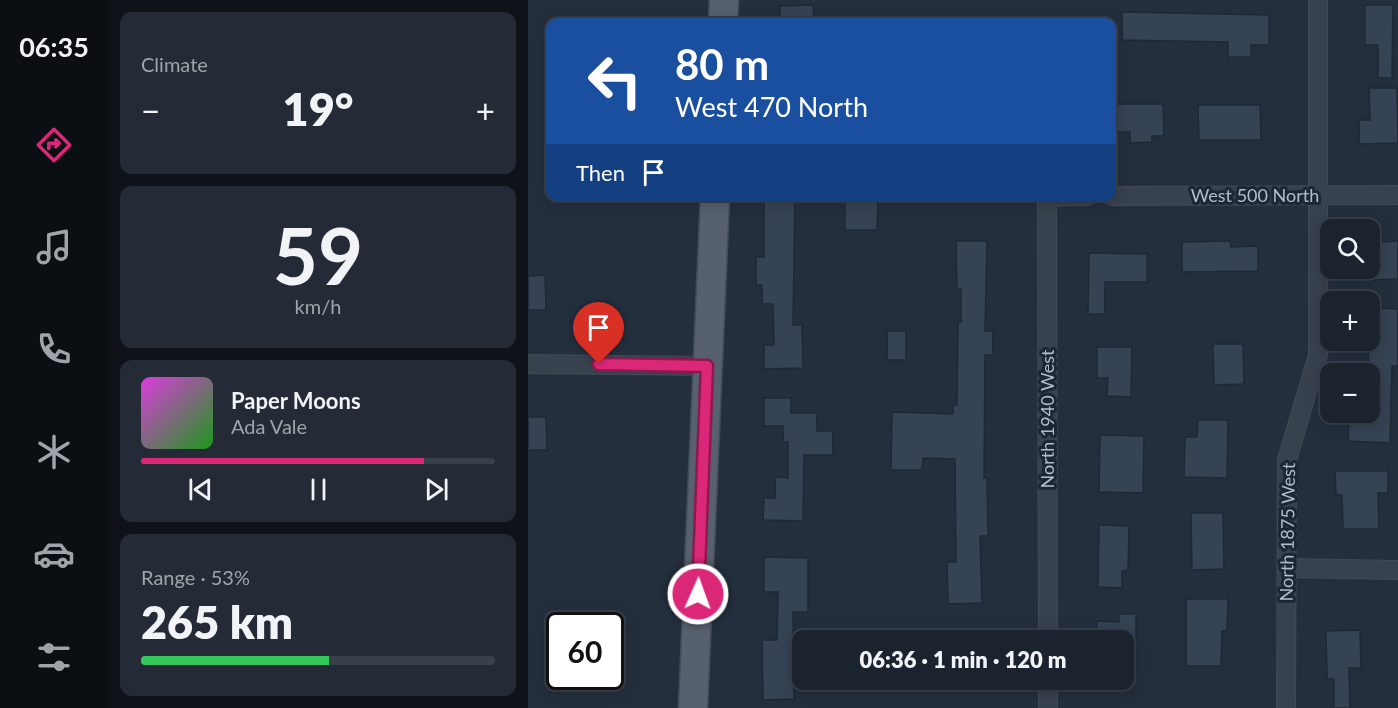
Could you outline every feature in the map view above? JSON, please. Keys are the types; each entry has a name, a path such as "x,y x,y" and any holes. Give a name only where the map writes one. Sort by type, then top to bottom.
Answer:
{"main road":[{"path":"723,18 724,0"},
{"path":"693,708 715,201"}],"street":[{"name":"North 1875 West","path":"1286,708 1287,460 1318,355 1317,0"},
{"name":"West 500 North","path":"1116,196 1398,195"},
{"name":"North 1940 West","path":"1047,201 1048,630"},
{"path":"528,364 707,366"},
{"path":"1287,568 1398,570"},
{"path":"1048,690 1048,708"}],"building":[{"path":"813,5 814,18 780,18 780,6"},
{"path":"1365,5 1393,5 1392,78 1378,78 1378,45 1365,45"},
{"path":"1122,12 1269,15 1269,45 1251,45 1251,57 1228,57 1228,42 1122,40"},
{"path":"1369,88 1397,88 1398,143 1359,144 1359,120 1370,120"},
{"path":"1116,104 1163,104 1164,136 1152,136 1152,142 1130,143 1130,132 1116,132"},
{"path":"1198,105 1260,105 1261,140 1199,140"},
{"path":"764,201 795,201 793,325 802,325 803,368 764,369 764,345 774,345 773,304 762,304 762,285 756,285 756,257 764,257"},
{"path":"845,201 878,201 877,230 845,230"},
{"path":"956,241 987,241 985,331 993,331 993,355 985,355 984,478 987,478 988,536 980,536 982,603 948,604 947,562 956,562 955,459 923,458 922,470 891,470 892,412 953,414 953,405 957,405 958,322 961,322 961,289 957,289"},
{"path":"1230,241 1231,247 1258,246 1258,271 1182,272 1182,242"},
{"path":"1398,241 1398,279 1370,280 1380,279 1380,242"},
{"path":"1089,253 1147,254 1147,282 1105,282 1105,314 1088,314"},
{"path":"545,275 546,310 528,310 528,276"},
{"path":"1380,308 1398,309 1398,366 1392,366 1390,443 1348,441 1349,423 1380,423 1380,363 1369,363 1368,351 1380,351"},
{"path":"887,331 906,331 906,360 887,360"},
{"path":"1213,344 1243,344 1244,384 1214,385"},
{"path":"1097,347 1132,347 1131,397 1107,396 1108,378 1097,378"},
{"path":"764,398 791,398 791,413 817,413 817,431 833,431 833,455 804,455 803,521 763,520 764,498 775,498 775,477 788,478 788,442 783,442 783,426 764,426"},
{"path":"528,417 546,417 547,450 528,450"},
{"path":"1198,420 1228,420 1227,478 1184,477 1185,437 1197,437"},
{"path":"1100,435 1144,436 1143,493 1099,492"},
{"path":"1335,471 1388,471 1388,493 1378,493 1379,529 1343,529 1342,495 1336,495"},
{"path":"1191,513 1223,513 1224,569 1192,570"},
{"path":"1099,525 1129,526 1128,570 1122,571 1122,588 1098,587"},
{"path":"764,557 808,558 808,612 793,612 792,690 794,690 794,699 763,700 762,640 777,640 778,592 764,592"},
{"path":"1186,599 1228,599 1227,631 1222,631 1221,666 1186,666"},
{"path":"1119,614 1136,614 1136,640 1134,640 1134,630 1097,630 1097,621 1119,622"},
{"path":"1360,630 1361,668 1349,668 1350,708 1334,708 1334,679 1327,679 1326,631"}],"route":[{"path":"599,364 707,366 698,594"}]}
